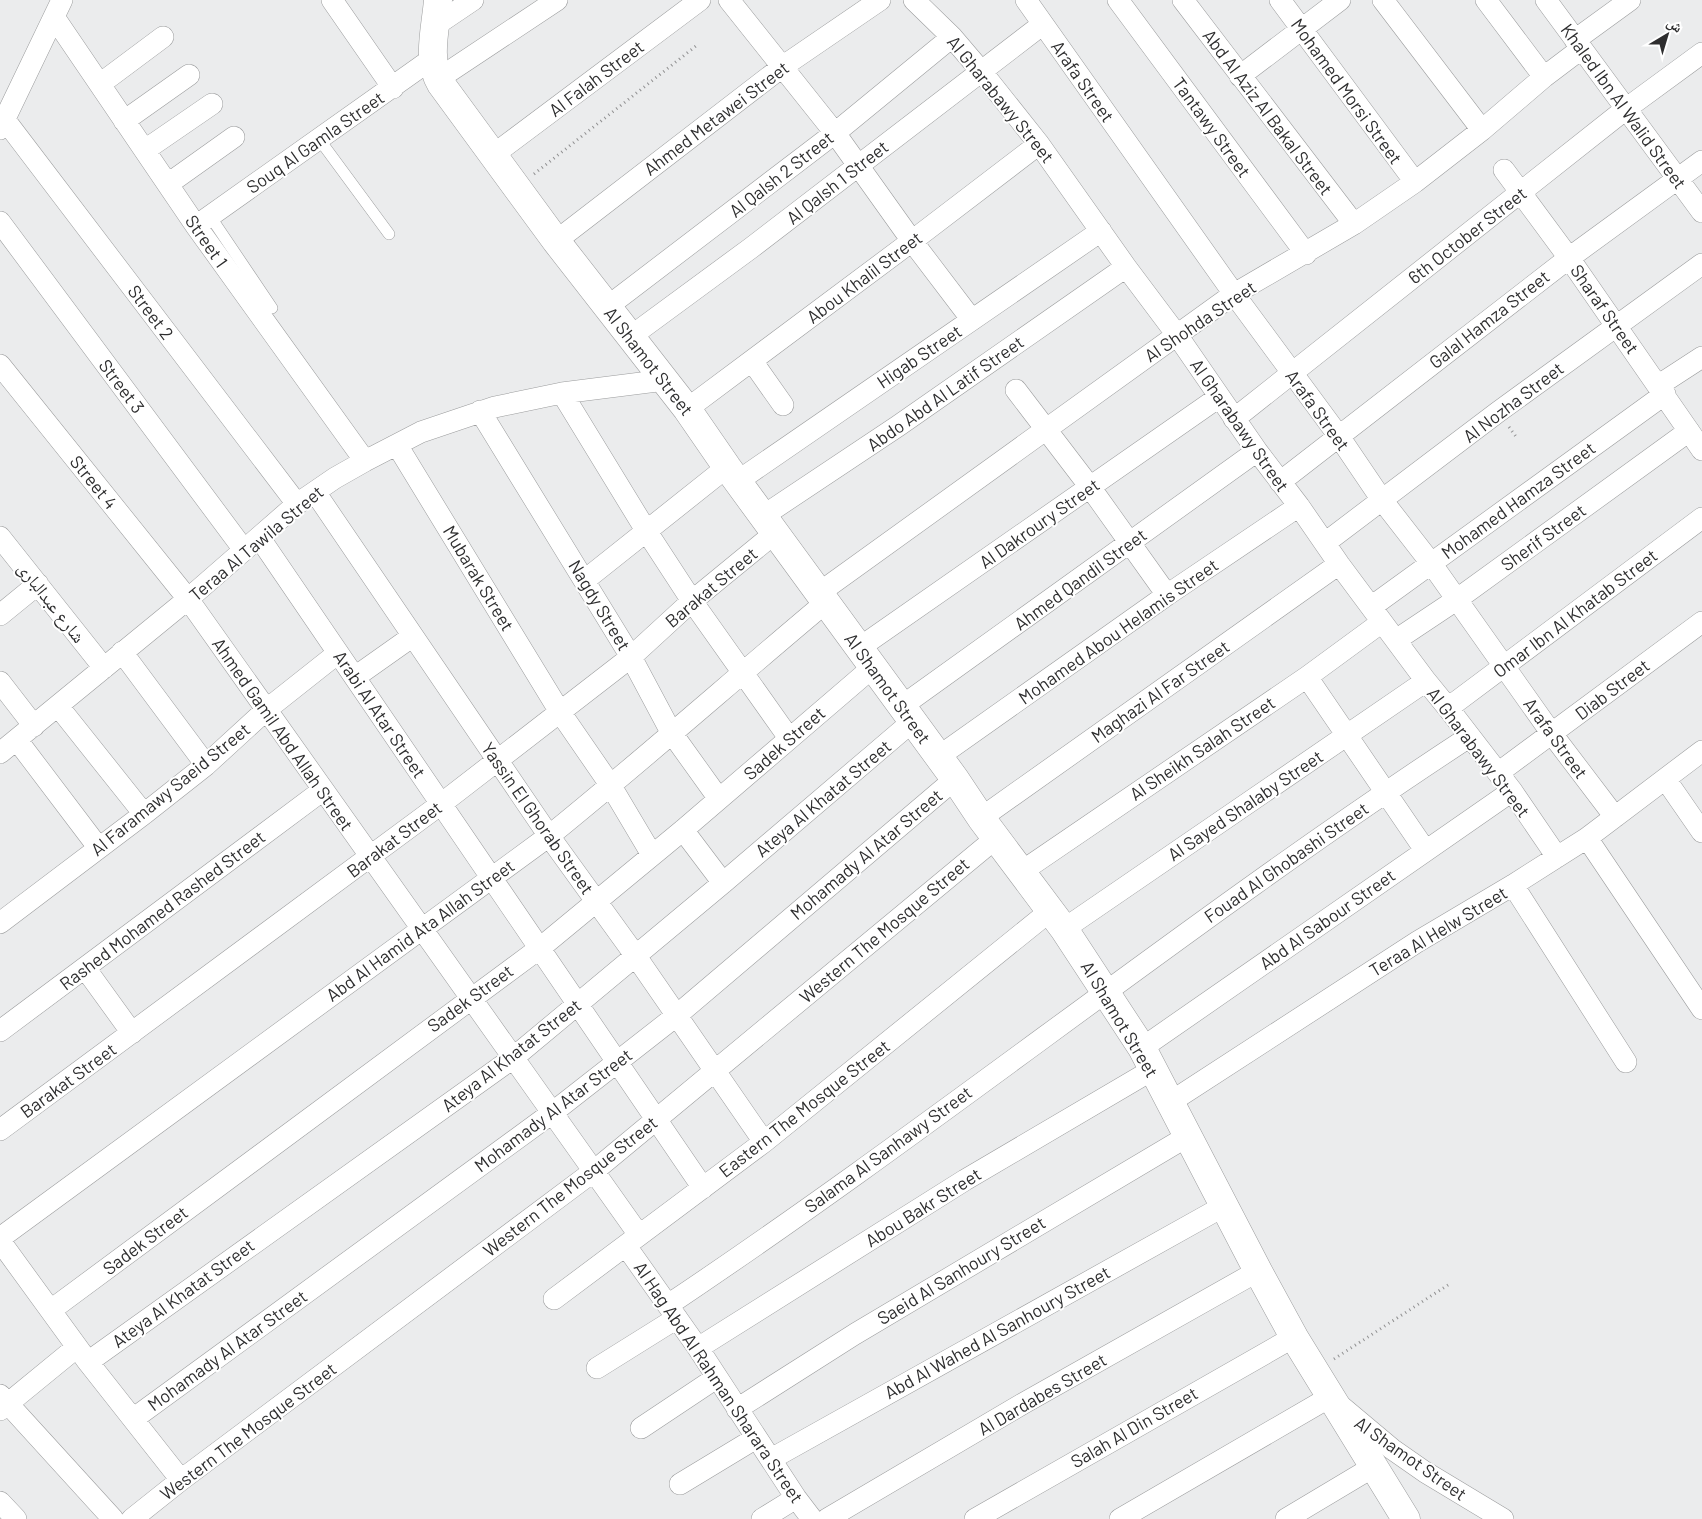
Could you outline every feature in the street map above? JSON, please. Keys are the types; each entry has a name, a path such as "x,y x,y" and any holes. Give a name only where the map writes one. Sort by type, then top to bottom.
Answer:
{"street":[{"path":"332,0 393,88"},
{"path":"435,68 437,13 473,0"},
{"name":"Souq Al Gamla Street","path":"203,221 393,88 435,68 557,0"},
{"name":"Al Falah Street","path":"493,155 700,0"},
{"path":"729,0 835,133 912,241 972,320"},
{"name":"Ahmed Metawei Street","path":"556,241 782,67 880,0"},
{"name":"Al Gharabawy Street","path":"914,0 982,71 1039,144 1339,564 1426,681 1512,791 1558,857"},
{"name":"Arafa Street","path":"1026,0 1234,294 1338,435 1382,500 1430,563 1552,734 1615,817"},
{"name":"Tantawy Street","path":"1118,0 1306,254"},
{"name":"Abd Al Aziz Al Bakal Street","path":"1183,0 1354,224"},
{"name":"Mohamed Morsi Street","path":"1280,0 1414,182"},
{"path":"1240,76 1340,0"},
{"path":"1383,0 1482,130"},
{"path":"1486,0 1544,77"},
{"name":"Khaled Ibn Al Walid Street","path":"1546,0 1702,212"},
{"name":"Al Shohda Street","path":"822,598 1046,430 1234,294 1306,254 1354,224 1414,182 1482,130 1630,0"},
{"path":"2,124 55,7"},
{"name":"Street 1","path":"55,7 124,121 168,184 203,221 366,461"},
{"name":"Al Qalsh 1 Street","path":"630,337 751,248 1043,24"},
{"path":"100,84 163,37"},
{"name":"Al Qalsh 2 Street","path":"607,307 835,133 952,38"},
{"name":"6th October Street","path":"1234,419 1627,108 1702,53"},
{"name":"Al Shamot Street","path":"435,68 493,155 556,241 687,409 732,474 1057,920 1106,991 1147,1059 1294,1337 1373,1467 1399,1514"},
{"path":"124,121 189,75"},
{"path":"145,150 212,104"},
{"name":"Street 2","path":"2,124 297,504"},
{"path":"168,184 234,136"},
{"name":"Abou Khalil Street","path":"687,409 1039,144"},
{"name":"Galal Hamza Street","path":"1280,482 1338,435 1569,258 1702,161"},
{"name":"Sharaf Street","path":"1504,170 1697,438"},
{"name":"Street 3","path":"0,222 252,544"},
{"name":"Higab Street","path":"585,580 647,532 732,474 972,320 1101,231"},
{"name":"Al Nozha Street","path":"1325,543 1616,325 1702,264"},
{"name":"Abdo Abd Al Latif Street","path":"769,524 906,421 1126,267"},
{"name":"Mohamed Hamza Street","path":"1376,614 1430,563 1702,357"},
{"path":"752,361 783,405"},
{"name":"Street 4","path":"0,364 188,599"},
{"name":"Teraa Al Tawila Street","path":"0,753 188,599 297,504 366,461 421,432 480,411 532,398 665,380"},
{"path":"1016,390 1090,487 1167,595"},
{"path":"562,393 647,532 692,601 789,738"},
{"name":"Al Dakroury Street","path":"866,657 1090,487 1219,397"},
{"name":"Nagdy Street","path":"480,411 585,580 631,657 672,732 719,799"},
{"name":"Sherif Street","path":"1396,640 1697,438"},
{"name":"Mubarak Street","path":"397,445 560,712 611,786 652,855"},
{"name":"Ahmed Qandil Street","path":"907,713 1130,543 1257,451"},
{"name":"Yassin El Ghorab Street","path":"316,492 549,836 716,1070 764,1142"},
{"name":"Mohamed Abou Helamis Street","path":"938,757 1167,595 1298,506"},
{"name":"Omar Ibn Al Khatab Street","path":"1448,708 1702,518"},
{"name":"Barakat Street","path":"0,1130 441,804 631,657 692,601 769,524"},
{"name":"شارع عبدالبارى","path":"0,537 104,668"},
{"name":"Arabi Al Atar Street","path":"252,544 338,653 703,1188"},
{"name":"Maghazi Al Far Street","path":"989,828 1339,564"},
{"path":"0,615 38,584"},
{"name":"Abd Al Hamid Ata Allah Street","path":"0,1240 549,836 611,786 743,672 822,598"},
{"name":"Ahmed Gamil Abd Allah Street","path":"188,599 594,1171 633,1240"},
{"name":"Al Sheikh Salah Street","path":"1021,872 1307,676 1376,614"},
{"name":"Diab Street","path":"1498,774 1702,622"},
{"path":"354,677 414,636"},
{"path":"122,652 206,765"},
{"name":"Al Faramawy Saeid Street","path":"3,916 144,814 206,765 266,710 338,653"},
{"name":"Sadek Street","path":"51,1310 540,948 683,830 789,738 866,657"},
{"path":"1307,676 1425,850"},
{"name":"Al Sayed Shalaby Street","path":"1057,920 1348,736 1426,681"},
{"path":"0,682 34,726"},
{"path":"58,706 144,814"},
{"name":"Ateya Al Khatat Street","path":"2,1403 82,1354 513,1058 723,883 907,713"},
{"name":"Fouad Al Ghobashi Street","path":"1106,991 1385,792 1469,737"},
{"path":"17,740 98,847"},
{"name":"Teraa Al Helw Street","path":"1170,1103 1416,942 1513,886 1587,838 1702,751"},
{"name":"Mohamady Al Atar Street","path":"133,1419 552,1113 676,1016 955,779"},
{"path":"1666,780 1702,832"},
{"name":"Rashed Mohamed Rashed Street","path":"0,1031 324,790"},
{"name":"Abd Al Sabour Street","path":"1147,1059 1425,850 1512,791"},
{"name":"Western The Mosque Street","path":"132,1519 181,1480 594,1171 716,1070 989,828"},
{"path":"683,830 723,883"},
{"path":"1587,838 1702,1009"},
{"path":"1513,886 1626,1062"},
{"name":"Eastern The Mosque Street","path":"554,1299 1057,920"},
{"path":"85,968 132,1033"},
{"name":"Salama Al Sanhawy Street","path":"597,1368 673,1311 735,1260 1106,991"},
{"name":"Abou Bakr Street","path":"698,1348 965,1180 1147,1059"},
{"name":"Saeid Al Sanhoury Street","path":"737,1409 855,1334 1188,1136"},
{"name":"Abd Al Wahed Al Sanhoury Street","path":"771,1459 1224,1206"},
{"path":"0,1240 82,1354 181,1480"},
{"name":"Al Hag Abd Al Rahman Sharara Street","path":"633,1240 673,1311 796,1498 812,1519"},
{"name":"Al Dardabes Street","path":"827,1519 1024,1403 1258,1271"},
{"name":"Salah Al Din Street","path":"975,1519 1294,1337"},
{"path":"641,1428 716,1378"},
{"path":"1120,1519 1330,1397"},
{"name":"Al Shamot Street","path":"1330,1397 1360,1424 1405,1458 1460,1494 1499,1516"},
{"path":"2,1403 113,1519"},
{"path":"680,1484 756,1438"},
{"path":"1286,1519 1373,1467"},
{"path":"762,1519 796,1498"},
{"path":"0,1502 16,1519"},
{"name":"Al Shamot Street","path":"1469,1519 1499,1516"}],"lane":[{"path":"319,140 389,234"},
{"path":"203,221 272,308"}],"path":[{"path":"517,188 696,46"},
{"path":"1314,1372 1451,1283"}]}
